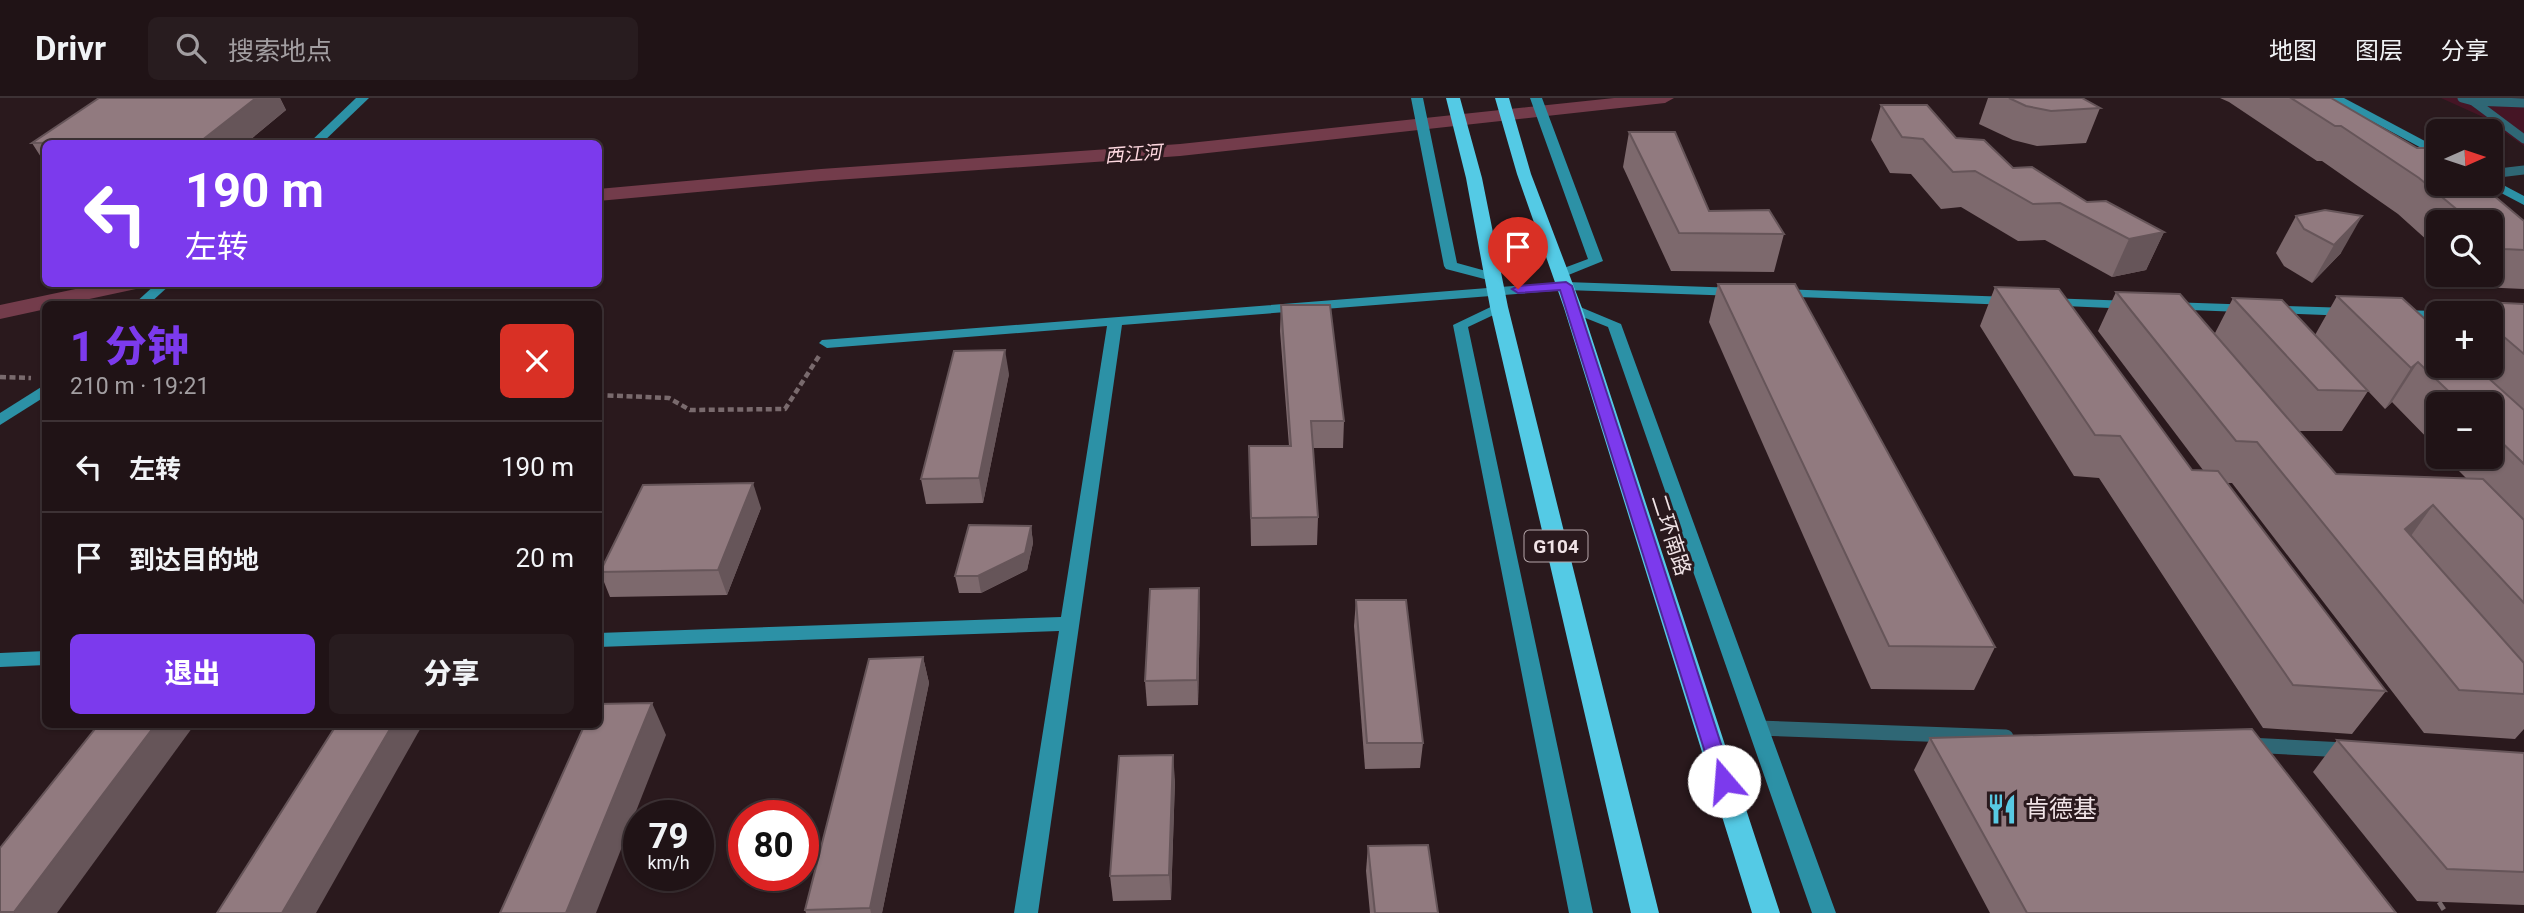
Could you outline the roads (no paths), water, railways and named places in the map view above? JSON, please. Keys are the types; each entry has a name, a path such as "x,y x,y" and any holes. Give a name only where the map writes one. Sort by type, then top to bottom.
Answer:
{"highway":[{"name":"G104","path":"1453,98 1474,178 1495,292 1645,913"},
{"name":"二环南路","path":"1502,98 1524,174 1573,308 1766,913"}],"street":[{"path":"318,140 363,98"},
{"path":"1536,98 1596,261 1563,280"},
{"path":"2335,98 2426,147"},
{"path":"1418,103 1451,266 1495,292"},
{"path":"2503,189 2524,201"},
{"path":"827,343 1495,292 1563,280 2029,302 2426,315"},
{"path":"144,301 161,287"},
{"path":"1495,292 1460,325 1581,913"},
{"path":"1573,308 1614,324 1824,913"},
{"path":"1026,913 1115,321"},
{"path":"0,419 40,384"},
{"path":"602,640 1070,624"},
{"path":"0,660 42,658"}],"lane":[{"path":"2462,98 2473,101 2524,103"},
{"path":"2473,101 2524,139"},
{"path":"2503,172 2524,170"},
{"path":"1758,728 2017,737"},
{"path":"2234,745 2358,751"}],"waterway":[{"name":"西江河","path":"602,195 821,175 1180,150 1665,98"},
{"name":"西江河","path":"50,301 114,287"},
{"name":"西江河","path":"0,312 42,303"}],"place":[{"name":"肯德基","path":"2002,809"}]}
